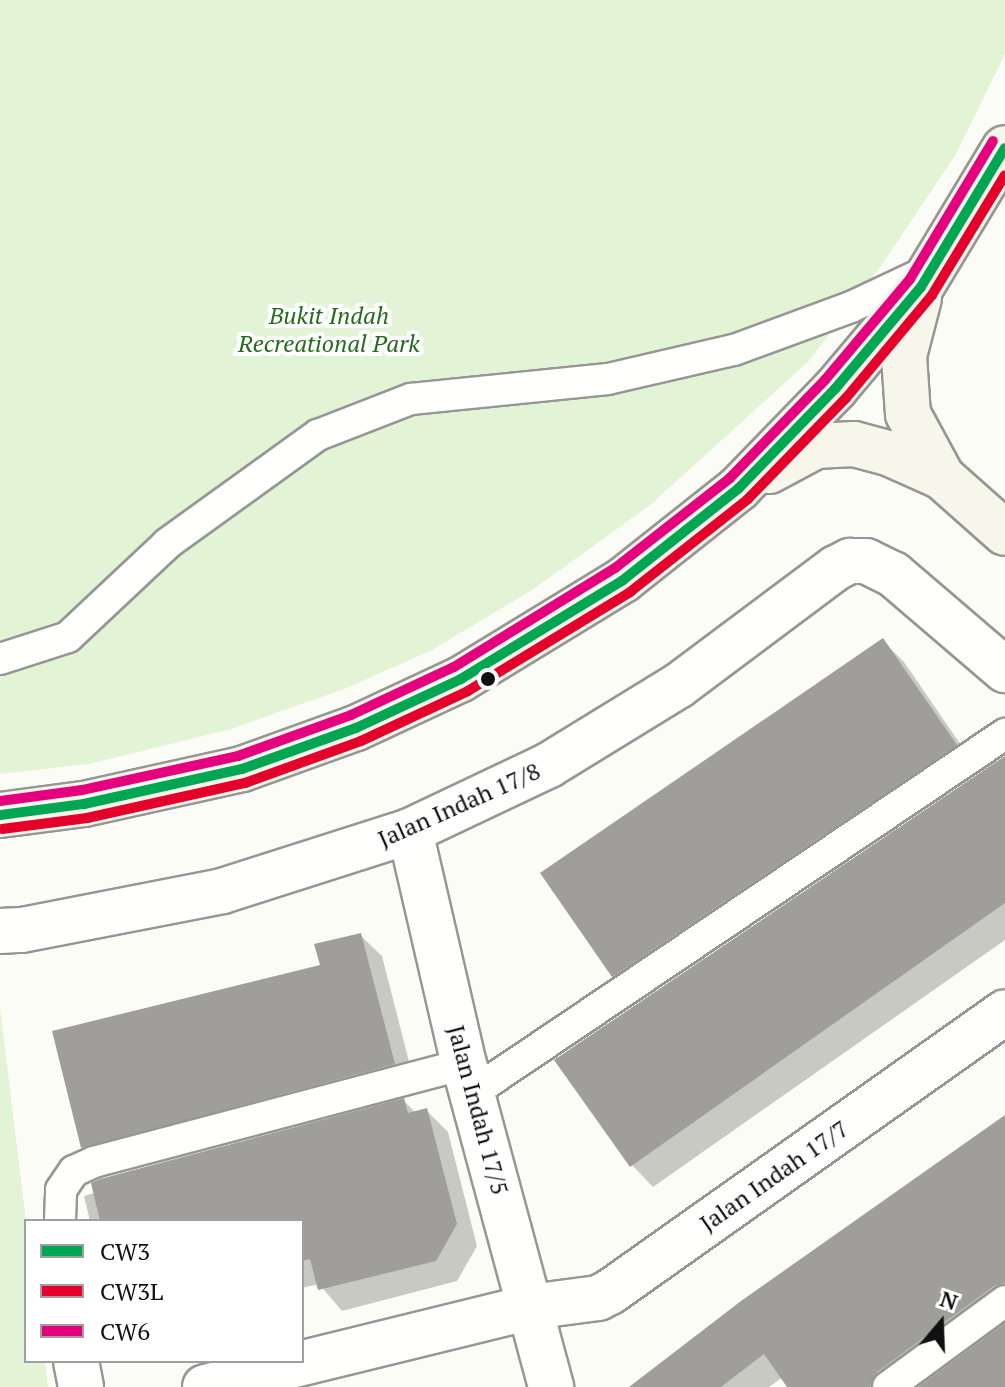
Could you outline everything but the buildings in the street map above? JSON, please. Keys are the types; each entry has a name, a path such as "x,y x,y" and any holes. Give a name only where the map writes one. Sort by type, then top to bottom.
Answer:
{"main road":[{"path":"0,815 84,804 242,769 356,728 461,679 623,580 739,488 835,389 927,278 1005,148"},
{"path":"927,278 904,356 908,414 942,477"},
{"path":"739,488 816,446 854,444 888,453 942,477 1005,533"}],"street":[{"name":"Jalan Indah 17/8","path":"0,931 22,930 222,891 410,831 549,765 678,686 836,568 850,561 866,561 893,574 1005,670"},
{"name":"Jalan Indah 17/5","path":"410,831 468,1078 551,1387"},
{"name":"Jalan Indah 17/7","path":"304,1363 530,1307 598,1298 610,1292 1005,1012"},
{"path":"76,1363 81,1387"},
{"name":"Jalan Indah 17/7","path":"205,1387 302,1363"}],"lane":[{"path":"0,659 68,637 168,543 318,435 411,399 608,379 734,350 927,278"},
{"path":"60,1219 61,1190 74,1171 94,1162 468,1078 1005,734"},
{"path":"888,1387 1005,1301"}],"green space":[{"name":"Bukit Indah Recreational Park","path":"0,0 1005,0 1005,54 956,154 883,263 809,361 649,506 532,590 432,650 344,689 231,729 89,764 0,774"},
{"path":"0,1007 26,1219 24,1363 45,1363 48,1387 0,1387"}],"transit line":[{"name":"CW6","path":"0,801 82,790 238,756 351,715 454,667 615,568 730,478 825,380 910,279 993,141"},
{"name":"CW3","path":"0,815 84,804 242,769 356,728 461,679 623,580 739,488 835,389 921,287 1005,148"},
{"name":"CW3L","path":"2,829 87,818 245,783 361,741 468,691 630,592 748,499 846,398 932,295 1005,175"}]}
